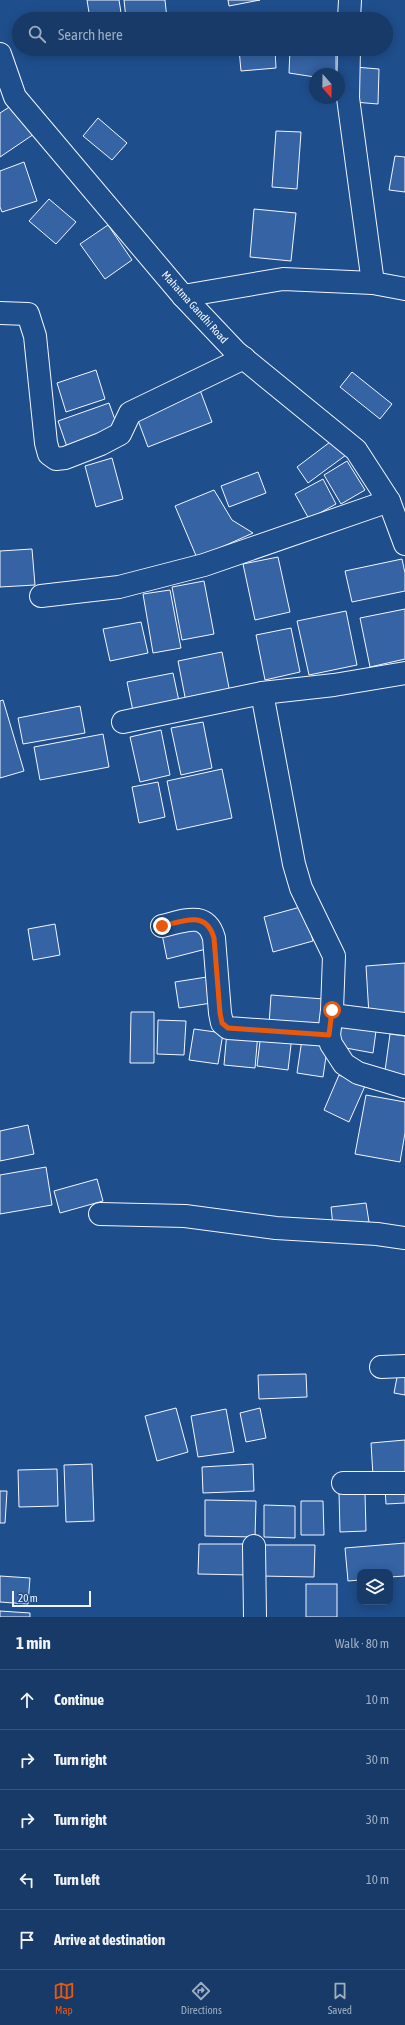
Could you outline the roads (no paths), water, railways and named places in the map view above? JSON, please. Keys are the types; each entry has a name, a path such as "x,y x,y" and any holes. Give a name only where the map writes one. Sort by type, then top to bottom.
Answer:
{"street":[{"path":"349,12 350,0"},
{"name":"Mahatma Gandhi Road","path":"0,54 15,98 183,296 244,358 356,450 389,500 405,544"},
{"path":"349,56 348,98 373,283"},
{"path":"183,296 283,279 373,283 405,289"},
{"path":"0,313 28,314 35,336 46,443 49,454 56,459 65,458 80,453 120,434 130,413 244,358"},
{"path":"41,596 119,587 204,565 389,500"},
{"path":"123,722 262,693 334,685 405,673"},
{"path":"262,693 294,864 301,888 334,956 330,1025 331,1044 344,1064 358,1073 405,1087"},
{"path":"162,926 194,919 204,921 211,928 214,938 220,1013 222,1023 228,1028 405,1024"},
{"path":"100,1214 185,1216 276,1228 377,1234 405,1238"},
{"path":"381,1368 405,1366"},
{"path":"343,1483 405,1483"},
{"path":"254,1546 255,1617"}]}
